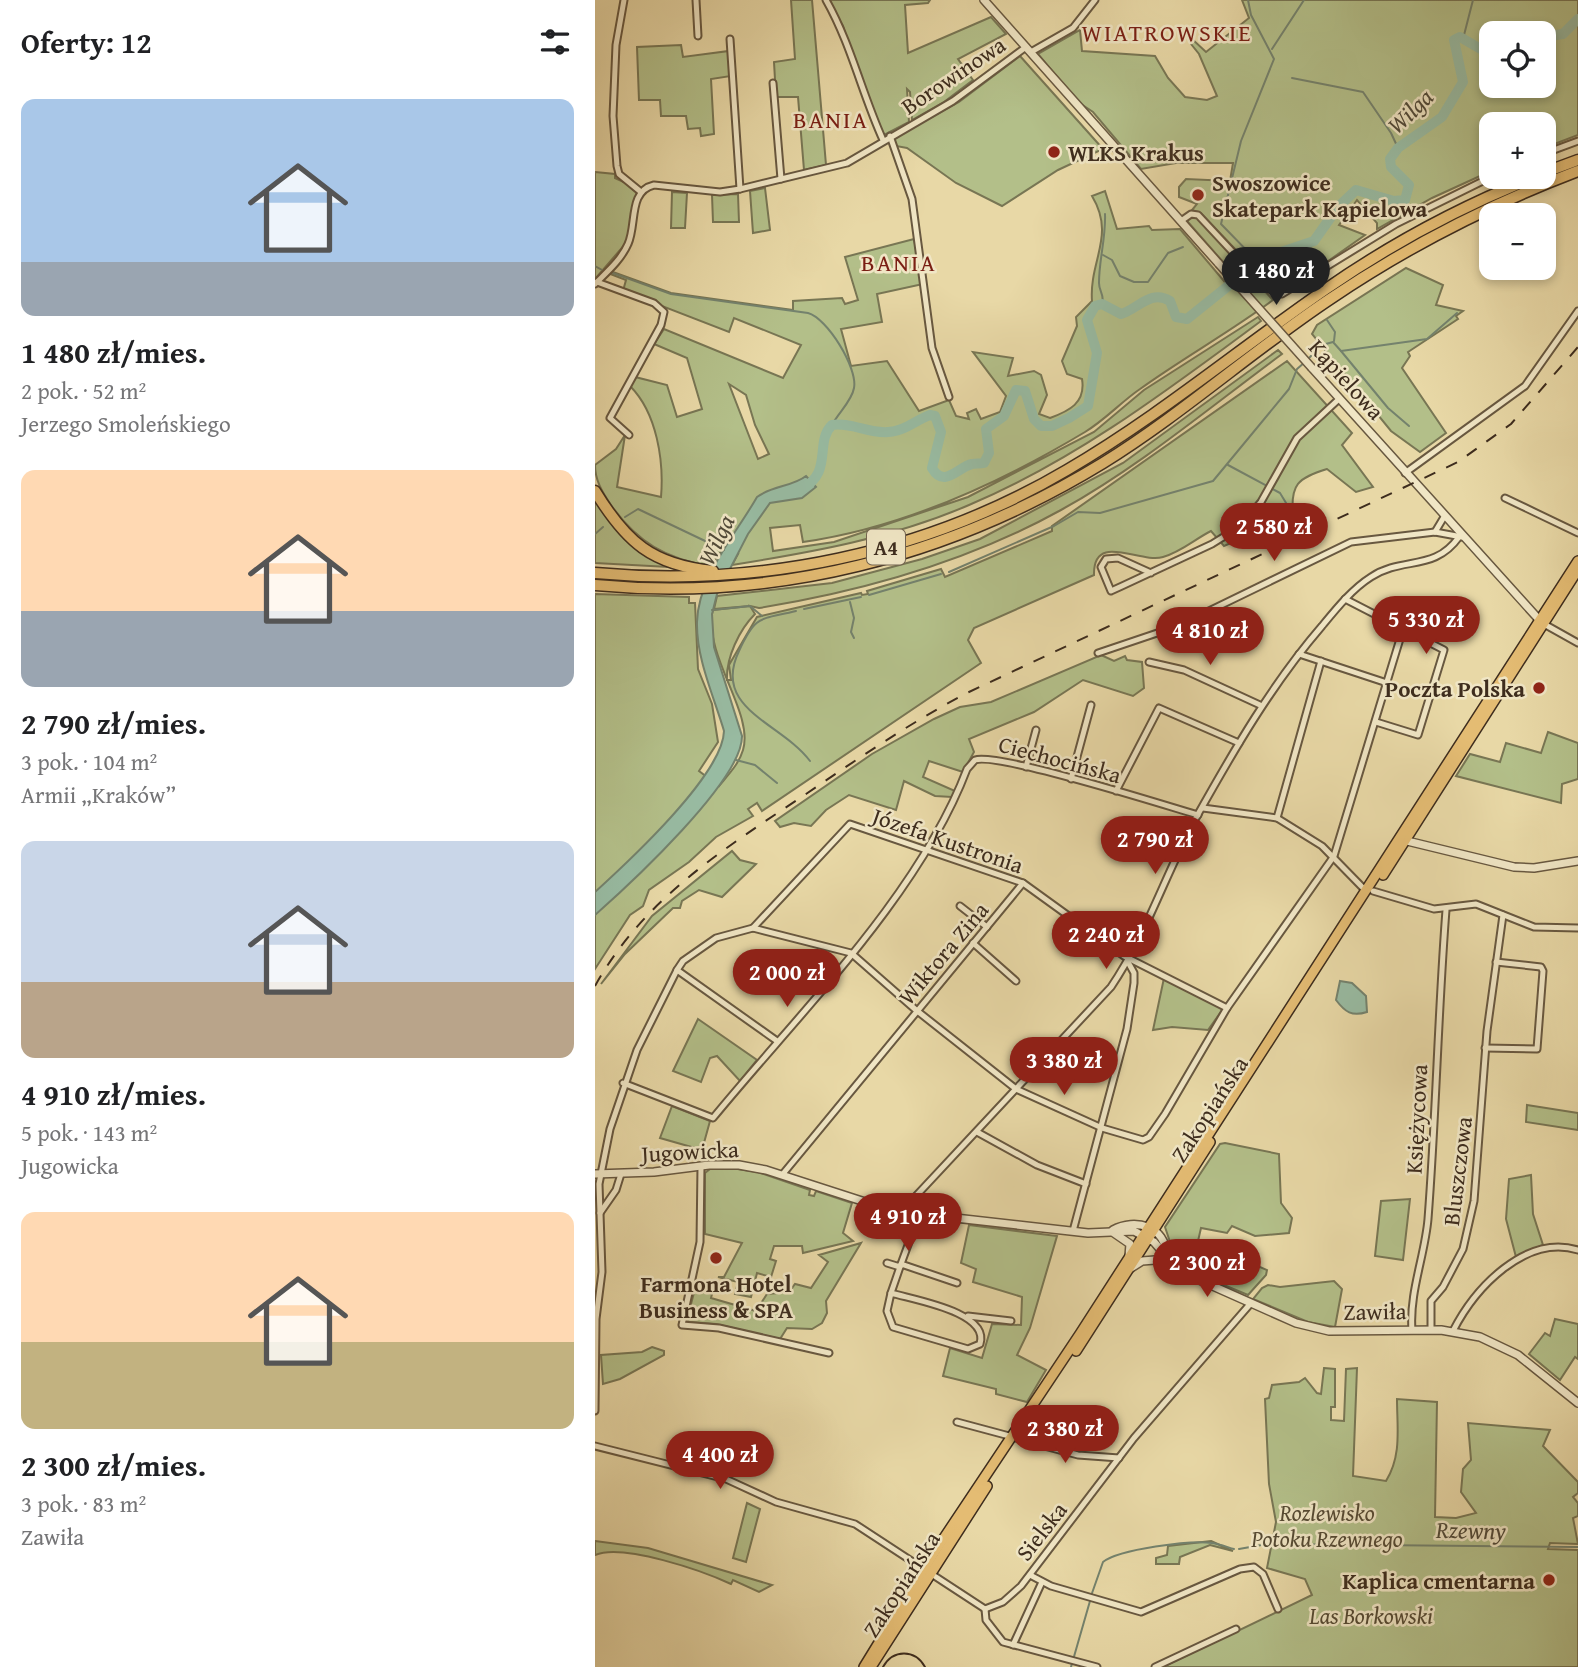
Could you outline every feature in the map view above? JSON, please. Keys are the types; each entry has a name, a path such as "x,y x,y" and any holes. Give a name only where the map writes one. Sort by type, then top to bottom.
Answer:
{"highway":[{"path":"1556,168 1578,160"},
{"name":"A4","path":"595,585 695,589 733,587 810,577 873,563 944,541 1017,510 1121,451 1282,333 1378,269 1477,214 1578,171"},
{"name":"A4","path":"595,573 738,574 812,564 881,548 950,526 1018,496 1108,444 1374,258 1431,226 1510,189"},
{"path":"595,491 617,525 636,544 666,562 701,573"}],"main road":[{"name":"Zakopiańska","path":"864,1667 1130,1268 1148,1233 1402,840 1578,561"},
{"name":"Zakopiańska","path":"1541,622 1578,569"},
{"name":"Zakopiańska","path":"1015,1438 1129,1255 1148,1233"},
{"name":"Zakopiańska","path":"871,1667 927,1573"}],"street":[{"path":"624,0 616,45 613,116 617,170 641,192 628,245 596,283 654,303 664,312 661,325 610,418 629,435"},
{"path":"696,0 698,36"},
{"path":"826,0 841,29 862,92 883,140"},
{"name":"Kąpielowa","path":"984,0 1461,537 1541,622"},
{"name":"Borowinowa","path":"641,192 653,186 720,192 846,163 953,101 1028,50 1073,28 1095,0"},
{"path":"730,39 740,189"},
{"path":"773,83 781,179"},
{"path":"890,136 912,199 932,348 949,397"},
{"path":"1556,149 1578,141"},
{"path":"1181,221 1191,214 1198,215 1270,291 1288,293 1396,224 1479,183"},
{"path":"1405,473 1525,387 1578,312"},
{"path":"1151,573 1132,563 1109,558 1101,570 1111,591 1151,573 1232,532 1249,519 1297,438 1339,399"},
{"path":"1505,498 1578,533"},
{"path":"1435,532 1444,516"},
{"path":"1098,653 1178,626 1343,545 1384,536 1435,532 1461,537"},
{"path":"901,1212 1088,1013 1129,960 1198,814 1260,705 1299,654 1345,599 1371,576 1390,568 1439,558 1461,537"},
{"path":"1345,599 1444,650 1418,736 1376,722"},
{"path":"1541,622 1578,642"},
{"path":"595,1411 596,1320 602,1272 598,1174 623,1083 683,961 708,942 753,928 851,953 916,1010 1016,1089 1102,1128 1143,1140 1149,1137 1227,1008 1335,856 1403,629"},
{"path":"1299,654 1387,683"},
{"path":"1276,818 1321,661"},
{"path":"1149,662 1184,670 1260,705"},
{"path":"1071,779 1091,705"},
{"path":"1116,791 1159,708 1239,743"},
{"path":"1026,767 1036,730"},
{"name":"Ciechocińska","path":"623,1083 713,1118 851,953 928,853 972,763 984,757 1198,814"},
{"path":"1203,808 1276,818 1335,856 1369,891 1446,910 1475,904 1534,927 1578,928"},
{"name":"Józefa Kustronia","path":"753,928 850,824 928,853 1023,883 1129,960 1227,1008"},
{"path":"1402,840 1514,867 1545,867 1578,861"},
{"name":"Wiktora Zina","path":"782,1175 1023,883"},
{"path":"960,906 987,927"},
{"name":"Księżycowa","path":"1412,1330 1427,1229 1438,1071 1437,1010 1446,910"},
{"name":"Bluszczowa","path":"1431,1329 1431,1301 1443,1287 1463,1249 1474,1202 1485,1048 1503,915"},
{"path":"973,943 1016,981"},
{"path":"1073,1231 1129,1019 1134,973 1129,960"},
{"path":"1485,1048 1537,1049 1543,971 1541,967 1496,962"},
{"path":"677,970 777,1041"},
{"path":"977,1132 1037,1165 1086,1184"},
{"name":"Jugowicka","path":"598,1174 739,1165 782,1175 866,1204 919,1215 1073,1231 1148,1233"},
{"path":"701,1166 700,1242 682,1325 719,1328 829,1353"},
{"path":"599,1220 608,1200 616,1191 621,1174"},
{"path":"598,1195 608,1200"},
{"path":"919,1215 891,1293 887,1311 893,1327 973,1349 982,1340 977,1326 968,1316"},
{"path":"1110,1232 1126,1240 1130,1246 1129,1255"},
{"name":"Zawiła","path":"1148,1233 1179,1271 1317,1330 1342,1332 1431,1329 1480,1337 1509,1350 1578,1403"},
{"path":"1453,1331 1477,1297 1506,1266 1546,1249 1578,1249"},
{"path":"1130,1268 1142,1261 1167,1257"},
{"path":"887,1263 957,1283"},
{"path":"891,1293 968,1316 1011,1321"},
{"name":"Sielska","path":"985,1609 999,1604 1016,1591 1166,1399 1251,1303"},
{"path":"957,1422 1078,1455 1119,1458"},
{"path":"595,1446 726,1479 776,1502 855,1524 985,1609 992,1628 1003,1642 1097,1667"},
{"path":"1030,1574 1042,1582 1091,1599 1141,1612 1240,1569 1254,1567 1263,1574 1278,1609"},
{"name":"Sielska","path":"1013,1645 1042,1582"},
{"path":"1155,1667 1236,1629"}],"green space":[{"path":"791,0 812,0 826,165 804,170 798,97 776,97 774,62 795,59"},
{"path":"827,0 930,0 928,3 905,5 908,53 991,17 1006,34 958,59 973,80 944,102 912,120 910,92 907,89 909,122 884,135 860,84 843,26"},
{"path":"1242,0 1578,0 1578,135 1556,143 1556,112 1479,112 1479,176 1432,198 1377,229 1377,223 1357,200 1339,225 1365,235 1290,288 1273,289 1201,213 1192,210 1197,204 1179,197 1179,187 1186,179 1230,181 1233,163 1176,163 1141,169 1093,112 1078,102 1038,54 1080,30 1082,51 1155,56 1168,78 1185,97 1207,100 1217,96 1199,54 1191,44 1191,38 1206,52 1249,18"},
{"path":"681,45 683,57 729,51 731,76 711,79 714,134 701,136 700,128 688,129 686,116 661,116 660,100 639,100 637,47"},
{"path":"1020,56 1103,149 1058,170 1002,206 956,183 907,148 896,146 894,138 959,102"},
{"path":"595,172 615,174 615,178 637,193 627,242 595,279"},
{"path":"765,188 770,230 753,233 750,191"},
{"path":"1105,191 1117,229 1149,226 1152,230 1180,229 1229,287 1238,279 1188,222 1188,218 1197,217 1273,300 1140,389 1092,427 1019,469 949,501 877,526 840,535 803,542 800,525 770,528 773,551 834,542 968,497 1094,432 1144,390 1258,317 1261,321 1121,422 1047,467 940,517 882,535 823,549 732,565 738,554 722,550 711,566 680,559 642,539 621,518 605,495 598,481 595,465 616,449 625,435 617,487 661,497 657,438 647,410 630,386 635,377 667,385 677,417 702,409 687,358 654,344 664,329 783,378 801,345 734,318 729,332 623,291 626,280 608,273 610,271 671,293 793,310 793,301 842,298 845,304 858,300 845,257 914,239 923,284 877,294 882,322 841,329 851,366 887,361 919,411 949,400 956,416 969,419 967,413 976,409 981,419 1000,412 1006,396 973,352 1013,358 1008,376 1034,371 1041,375 1047,395 1039,414 1050,418 1075,405 1083,387 1082,379 1067,374 1062,361 1077,326 1076,317 1092,301 1102,224 1092,196","holes":["729,384 746,395 755,425 769,454 758,459"]},
{"path":"672,192 687,193 685,228 671,228"},
{"path":"738,194 739,222 713,222 712,195"},
{"path":"1406,268 1443,285 1436,305 1463,311 1456,316 1458,319 1408,352 1410,356 1402,368 1446,433 1420,452 1391,431 1312,334 1317,325"},
{"path":"1278,350 1282,354 1118,475 1061,510 1025,528 952,559 876,583 798,601 759,608 750,606 714,609 717,596 832,583 922,559 980,539 1123,463"},
{"path":"1287,361 1352,433 1342,445 1373,487 1356,492 1327,469 1317,472 1303,479 1295,489 1293,516 1224,546 1211,531 1163,557 1109,552 1101,555 1096,562 1094,575 974,628 968,640 981,663 762,811 757,803 748,809 753,816 716,837 689,862 649,890 643,906 630,915 595,969 595,594 689,597 689,603 695,603 698,669 712,704 718,742 699,771 719,786 739,760 745,736 727,680 731,680 729,665 757,617 861,593 868,594 867,591 941,569 945,577 1052,531 1052,526"},
{"path":"595,500 627,540 646,555 669,567 595,563"},
{"path":"750,606 755,614 735,645 727,680 712,631 713,610"},
{"path":"1101,655 1114,661 1125,656 1127,660 1142,662 1144,688 1133,696 1083,680 1034,712 969,739 974,752 963,772 929,761 923,777 955,791 952,797 935,796 904,781 896,810 849,795 826,810 811,826 794,823 780,827 775,821 872,754 934,719 960,707 991,702"},
{"path":"1548,732 1578,743 1578,779 1562,784 1561,803 1456,776 1470,754 1500,762 1506,743 1541,753"},
{"path":"732,851 740,860 756,864 722,897 699,890 682,901 680,908 673,908 625,954 601,984 652,916"},
{"path":"1164,978 1223,1009 1208,1030 1172,1027 1153,1030"},
{"path":"698,1019 757,1060 740,1081 717,1056 710,1058 701,1082 673,1071"},
{"path":"1527,1105 1578,1113 1578,1130 1526,1122"},
{"path":"672,1106 710,1121 702,1150 660,1138"},
{"path":"1220,1144 1279,1154 1281,1203 1292,1218 1289,1233 1255,1236 1232,1226 1227,1233 1201,1228 1198,1241 1229,1251 1233,1261 1244,1260 1267,1270 1266,1275 1248,1295 1190,1271 1175,1257 1165,1227"},
{"path":"731,1168 758,1172 810,1190 809,1195 814,1196 816,1191 852,1203 843,1233 853,1241 803,1253 802,1246 774,1246 770,1259 776,1261 771,1277 757,1273 751,1297 735,1294 738,1282 718,1277 724,1277 742,1243 705,1234 705,1173 710,1169"},
{"path":"1531,1175 1533,1214 1543,1245 1516,1257 1506,1219 1509,1179"},
{"path":"1410,1199 1403,1260 1375,1256 1381,1201"},
{"path":"969,1225 1057,1236 1030,1328 1017,1355 1046,1370 1027,1402 996,1394 996,1389 943,1376 950,1348 982,1358 992,1324 1021,1325 1022,1297 973,1282 976,1269 961,1263"},
{"path":"861,1243 826,1301 827,1313 822,1323 812,1329 787,1328 780,1339 716,1324 689,1322 687,1319 695,1289 712,1294 711,1298 756,1311 767,1294 778,1293 780,1288 792,1288 795,1284 811,1288 828,1262 819,1255"},
{"path":"1334,1281 1342,1289 1335,1327 1308,1322 1253,1299 1268,1285 1280,1287"},
{"path":"1555,1319 1578,1324 1578,1359 1575,1357 1560,1380 1529,1354 1545,1333 1550,1336"},
{"path":"652,1347 664,1351 664,1355 620,1379 603,1384 601,1355 642,1352"},
{"path":"1324,1368 1335,1369 1335,1407 1331,1407 1331,1420 1344,1421 1346,1369 1357,1368 1353,1476 1386,1481 1397,1451 1397,1399 1437,1402 1435,1517 1456,1518 1476,1513 1461,1492 1463,1469 1471,1460 1468,1423 1550,1430 1543,1446 1578,1482 1578,1493 1573,1497 1578,1503 1578,1516 1573,1518 1578,1544 1550,1543 1548,1549 1578,1550 1578,1667 1163,1667 1312,1595 1305,1579 1267,1568 1276,1522 1269,1484 1265,1399 1269,1398 1272,1385 1299,1382 1305,1378 1317,1393 1321,1394"},
{"path":"747,1503 760,1509 746,1562 733,1558"},
{"path":"595,1541 648,1548 772,1585 759,1592 733,1580 731,1584 702,1572 643,1555 608,1552 595,1555"},
{"path":"1211,1541 1233,1551 1210,1545 1180,1557 1179,1564 1156,1564 1156,1558 1167,1555 1168,1546"}],"shaded area":[{"path":"806,476 816,487 802,498 770,503 748,534 717,594 712,614 714,647 742,736 737,755 724,778 682,831 595,915 595,892 671,816 708,770 720,749 724,731 702,663 697,636 699,605 711,572 757,497"},
{"path":"1340,981 1352,983 1366,996 1367,1012 1353,1014 1339,1004 1336,1000"}],"waterway":[{"path":"1248,0 1251,15 1274,59 1241,141 1221,224 1257,261"},
{"path":"1272,49 1304,0"},
{"path":"1463,39 1473,0"},
{"name":"Wilga","path":"1556,35 1563,34 1578,19"},
{"name":"Wilga","path":"801,489 817,475 821,466 824,440 832,425 888,432 904,428 930,415 935,416 941,432 932,468 937,474 946,477 967,466 984,463 989,453 986,429 1004,416 1016,390 1025,391 1034,419 1041,426 1052,426 1088,406 1097,353 1087,320 1095,306 1102,304 1121,314 1157,297 1170,301 1176,317 1187,319 1263,258 1314,241 1338,207 1356,190 1394,201 1405,200 1409,185 1391,167 1390,159 1398,148 1442,117 1463,82 1454,40 1460,37 1479,48"},
{"path":"1292,78 1363,92 1398,148"},
{"path":"1102,304 1099,283 1105,214"},
{"path":"1103,255 1112,260 1120,276 1134,282 1148,282 1168,253 1183,247"},
{"path":"1283,249 1303,279"},
{"path":"595,266 604,271"},
{"path":"610,272 671,294 808,313 816,317 840,345 854,379 851,398 832,425"},
{"path":"1322,345 1333,342 1341,351 1427,339 1457,313"},
{"path":"1327,320 1335,332 1334,341"},
{"path":"1309,358 1316,351"},
{"path":"1341,351 1388,408 1409,426"},
{"path":"949,572 1054,526 1078,512 1100,513 1213,481 1289,389 1297,369 1305,362"},
{"path":"1228,465 1280,493 1297,521"},
{"path":"625,517 638,509 724,550"},
{"path":"595,534 603,527"},
{"path":"869,595 941,574"},
{"path":"804,609 861,597"},
{"path":"850,602 854,618 851,632 854,638"},
{"path":"712,610 750,606 762,616"},
{"path":"796,611 760,620 750,630 739,651 733,671 734,687 754,714 798,748 810,761"},
{"path":"736,760 755,765 777,783"},
{"name":"Rzewny","path":"1091,1596 1103,1562 1111,1557 1156,1546 1188,1543 1212,1543 1234,1549"},
{"name":"Rzewny","path":"1239,1549 1267,1544 1578,1547"},
{"name":"Rzewny","path":"1071,1667 1090,1601"}],"tram line":[{"path":"883,1667 898,1654 910,1654 925,1667"}],"railway":[{"path":"595,986 637,927 688,878 745,835 886,741 969,692 1458,462 1511,424 1578,347"}],"place":[{"name":"WLKS Krakus","path":"1054,152"},
{"name":"Swoszowice Skatepark Kąpielowa","path":"1198,195"},
{"name":"Poczta Polska","path":"1539,688"},
{"name":"Farmona Hotel Business & SPA","path":"716,1258"},
{"name":"Kaplica cmentarna","path":"1549,1580"}],"district":[{"name":"WIATROWSKIE","path":"1167,32"},
{"name":"BANIA","path":"831,119"},
{"name":"BANIA","path":"899,262"}],"park label":[{"name":"Rozlewisko Potoku Rzewnego","path":"1327,1525"},
{"name":"Las Borkowski","path":"1371,1615"}]}
